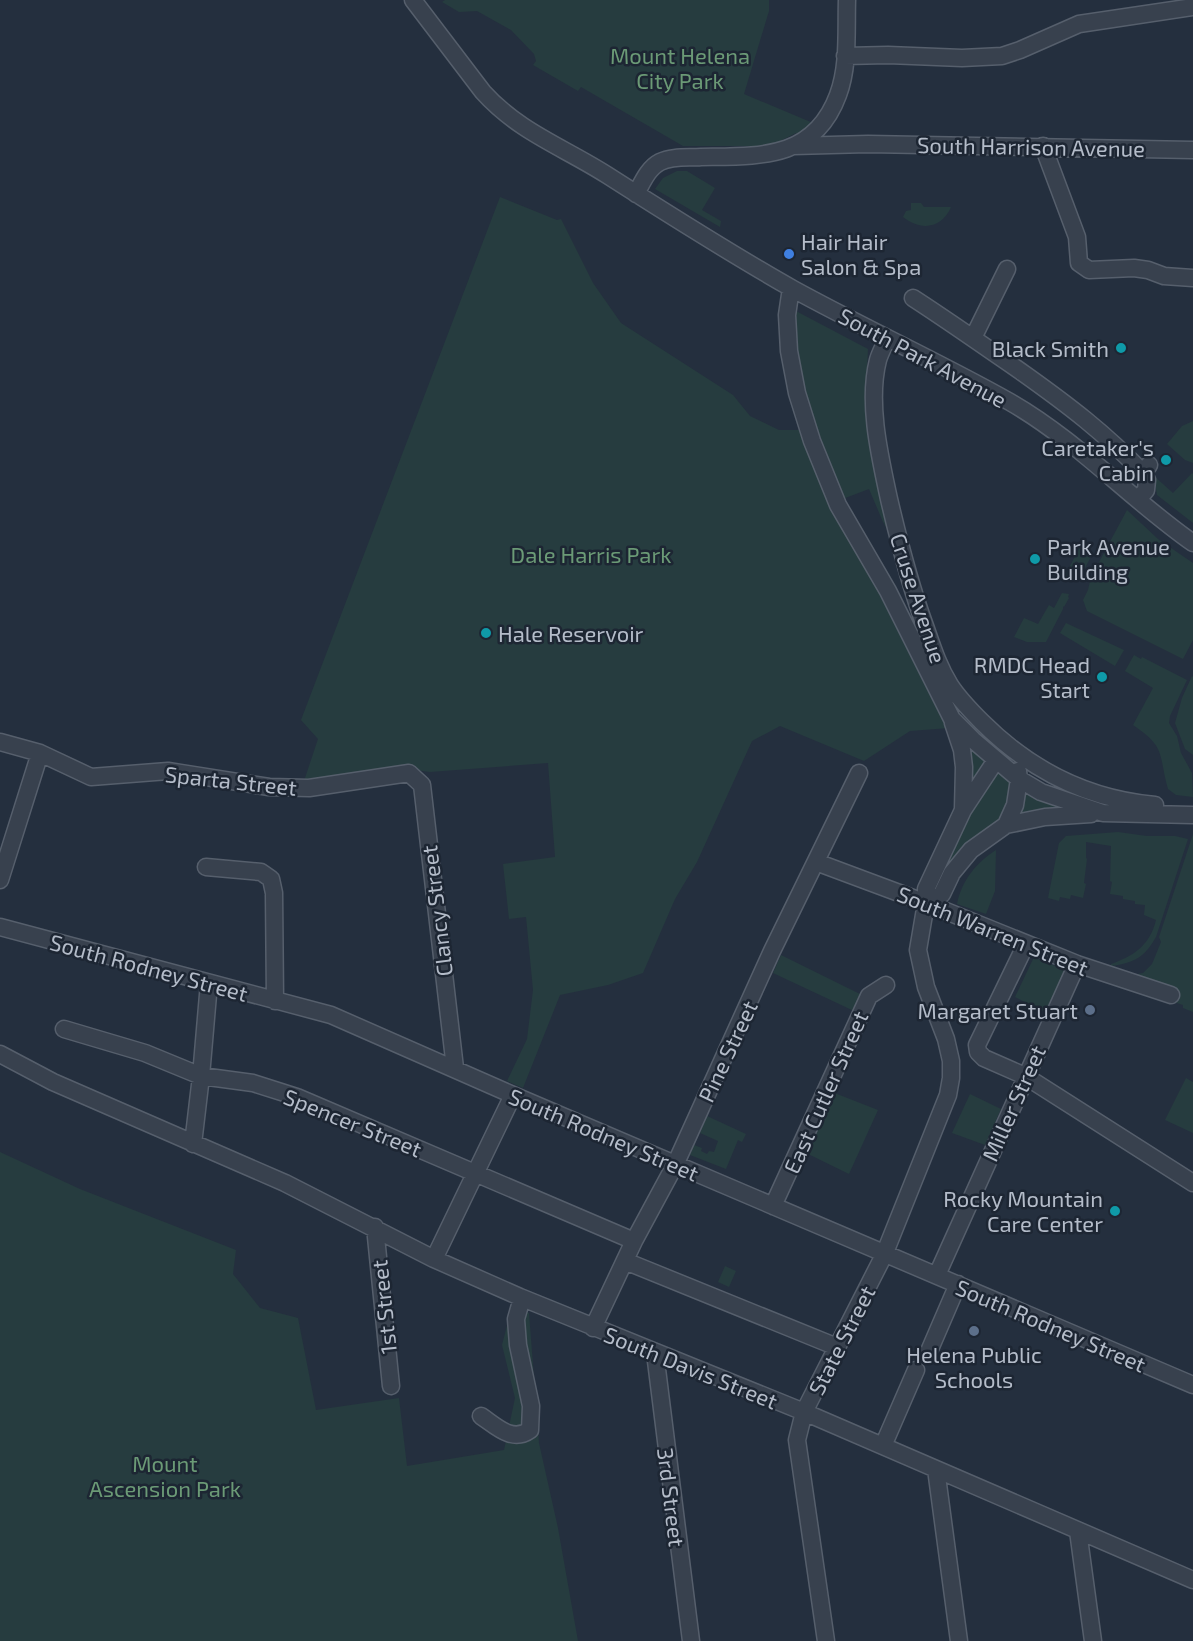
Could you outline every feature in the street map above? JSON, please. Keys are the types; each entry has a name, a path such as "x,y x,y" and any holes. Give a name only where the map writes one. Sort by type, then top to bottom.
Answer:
{"street":[{"name":"South Park Avenue","path":"413,0 483,92 508,116 549,144 605,174 791,288 974,382 1050,426 1193,543"},
{"path":"636,194 643,179 660,162 678,158 751,157 776,153 812,134 827,120 839,94 845,69 847,0"},
{"path":"845,56 962,58 1002,56 1079,24 1193,7"},
{"name":"South Harrison Avenue","path":"827,120 843,136 868,144"},
{"name":"South Harrison Avenue","path":"793,146 868,144 1193,150"},
{"path":"1043,146 1077,237 1079,263 1089,270 1134,268 1164,276 1193,278"},
{"path":"973,338 1007,269"},
{"name":"Cruse Avenue","path":"791,288 788,315 789,351 797,393 812,441 838,505 888,591 952,719"},
{"path":"913,298 1081,414 1146,469 1146,490 1138,500"},
{"name":"Cruse Avenue","path":"887,339 878,359 873,389 880,458 914,596 936,658 950,685 965,705 1018,756 1051,775 1085,791 1140,804 1166,806 1192,815"},
{"path":"952,719 1019,779 1041,792 1103,813"},
{"path":"952,719 963,758 963,810"},
{"name":"Sparta Street","path":"0,742 40,753 91,777 168,771 269,787 309,788 395,775"},
{"path":"0,880 40,753"},
{"path":"1006,825 1015,805 1019,779 1018,756 996,760 963,810 926,889 927,903 942,894 952,873 971,850 1006,825 1045,817 1103,813 1192,815"},
{"name":"Clancy Street","path":"395,775 409,773 422,785 455,1068"},
{"name":"Pine Street","path":"593,1328 634,1241 675,1165 772,951 859,773"},
{"name":"South Warren Street","path":"816,862 927,903 1077,964 1172,995"},
{"path":"206,867 261,872 271,879 274,893 275,1000"},
{"name":"State Street","path":"826,1641 797,1440 804,1412 884,1255 944,1109 951,1078 948,1051 943,1030 926,987 918,950 927,903"},
{"name":"South Rodney Street","path":"0,927 331,1015 884,1255 937,1275 1193,1385"},
{"path":"1026,944 977,1045 978,1052 984,1058 1025,1076 1193,1183"},
{"name":"Miller Street","path":"937,1275 1077,964"},
{"path":"193,1144 209,983"},
{"name":"East Cutler Street","path":"773,1206 869,996 886,985"},
{"name":"Spencer Street","path":"64,1029 145,1053 201,1076 253,1083 297,1097 634,1241"},
{"name":"South Davis Street","path":"0,1054 52,1082 285,1183 434,1258 522,1298 804,1412 1193,1580"},
{"path":"434,1258 513,1095"},
{"name":"1st Street","path":"375,1227 391,1386"},
{"path":"625,1261 837,1347"},
{"path":"930,1349 958,1284"},
{"path":"481,1416 504,1432 516,1436 530,1430 531,1406 518,1345 516,1319 522,1298"},
{"name":"3rd Street","path":"655,1353 691,1641"},
{"path":"882,1446 916,1370"},
{"path":"936,1469 959,1641"},
{"path":"1078,1531 1093,1641"}],"green space":[{"name":"Mount Helena City Park","path":"445,0 769,0 769,11 744,94 813,123 800,133 778,142 758,146 683,146 581,87 578,91 533,65 536,61 534,54 511,30 477,11 459,12 442,2"},
{"path":"677,171 687,171 715,188 702,210 721,221 720,227 655,189 663,178"},
{"name":"Dale Harris Park","path":"500,197 557,220 561,219 593,283 621,323 733,395 750,416 779,430 803,430 864,559 949,728 910,731 864,761 780,726 752,741 697,862 675,899 643,973 608,985 560,995 523,1088 507,1081 527,1039 533,990 526,917 509,919 503,864 555,857 548,763 430,772 408,769 304,781 318,739 301,720"},
{"path":"911,203 921,203 924,207 951,207 942,220 930,226 923,226 903,217 906,211 911,210"},
{"path":"796,311 868,349 866,390 890,534 869,489 840,500 802,391 792,315"},
{"path":"1193,421 1193,463 1185,460 1167,444 1182,426"},
{"path":"1192,473 1193,523 1157,495 1154,476 1173,493"},
{"path":"1127,510 1158,539 1193,563 1193,640 1183,659 1087,611 1083,600 1091,577"},
{"path":"1084,540 1092,555 1079,579 1075,577 1081,564 1076,561 1067,577 1065,575"},
{"path":"1062,593 1069,594 1069,598 1046,642 1027,642 1014,637 1024,618 1038,624 1049,605 1054,608"},
{"path":"1066,623 1124,650 1115,666 1060,633"},
{"path":"1134,655 1187,680 1169,723 1177,736 1181,753 1192,773 1193,797 1176,795 1168,789 1156,746 1133,725 1153,688 1125,671"},
{"path":"1192,676 1193,755 1185,749 1175,723 1182,698"},
{"path":"965,741 989,763 972,783"},
{"path":"996,771 1011,780 1013,787 1004,816 934,890 963,824"},
{"path":"1023,790 1072,809 1015,819"},
{"path":"1118,832 1188,839 1152,944 1138,958 1111,966 1134,953 1145,943 1156,920 1144,915 1145,905 1135,904 1135,901 1123,899 1123,896 1110,894 1111,846 1086,842 1087,859 1084,883 1086,884 1083,898 1071,895 1070,899 1060,897 1059,901 1048,898 1059,843 1066,836"},
{"path":"1193,834 1193,1012 1174,1002 1178,992 1133,975 1143,973 1152,964 1161,942 1159,937"},
{"path":"996,850 995,891 986,914 957,904 962,887 971,873"},
{"path":"781,955 862,995 854,1011 773,973"},
{"path":"1034,957 1067,971 1046,1013 1015,997"},
{"path":"1186,1078 1193,1082 1193,1133 1165,1120"},
{"path":"832,1092 878,1110 849,1174 804,1152"},
{"path":"970,1094 1001,1109 985,1145 952,1133"},
{"path":"707,1116 746,1134 742,1142 738,1140 726,1169 690,1155 694,1145 702,1148 701,1151 707,1154 709,1151 714,1152 718,1141 700,1133"},
{"name":"Mount Ascension Park","path":"0,1152 80,1189 236,1250 233,1274 260,1308 298,1318 316,1410 399,1398 407,1466 504,1450 515,1398 502,1345 513,1302 529,1313 539,1443 558,1528 578,1641 0,1641"},
{"path":"725,1266 736,1271 729,1287 718,1282"}],"place":[{"name":"Hair Hair Salon & Spa","path":"789,254"},
{"name":"Black Smith","path":"1121,348"},
{"name":"Caretaker's Cabin","path":"1166,460"},
{"name":"Park Avenue Building","path":"1035,559"},
{"name":"Hale Reservoir","path":"486,633"},
{"name":"RMDC Head Start","path":"1102,677"},
{"name":"Margaret Stuart","path":"1090,1010"},
{"name":"Rocky Mountain Care Center","path":"1115,1211"},
{"name":"Helena Public Schools","path":"974,1331"}]}
